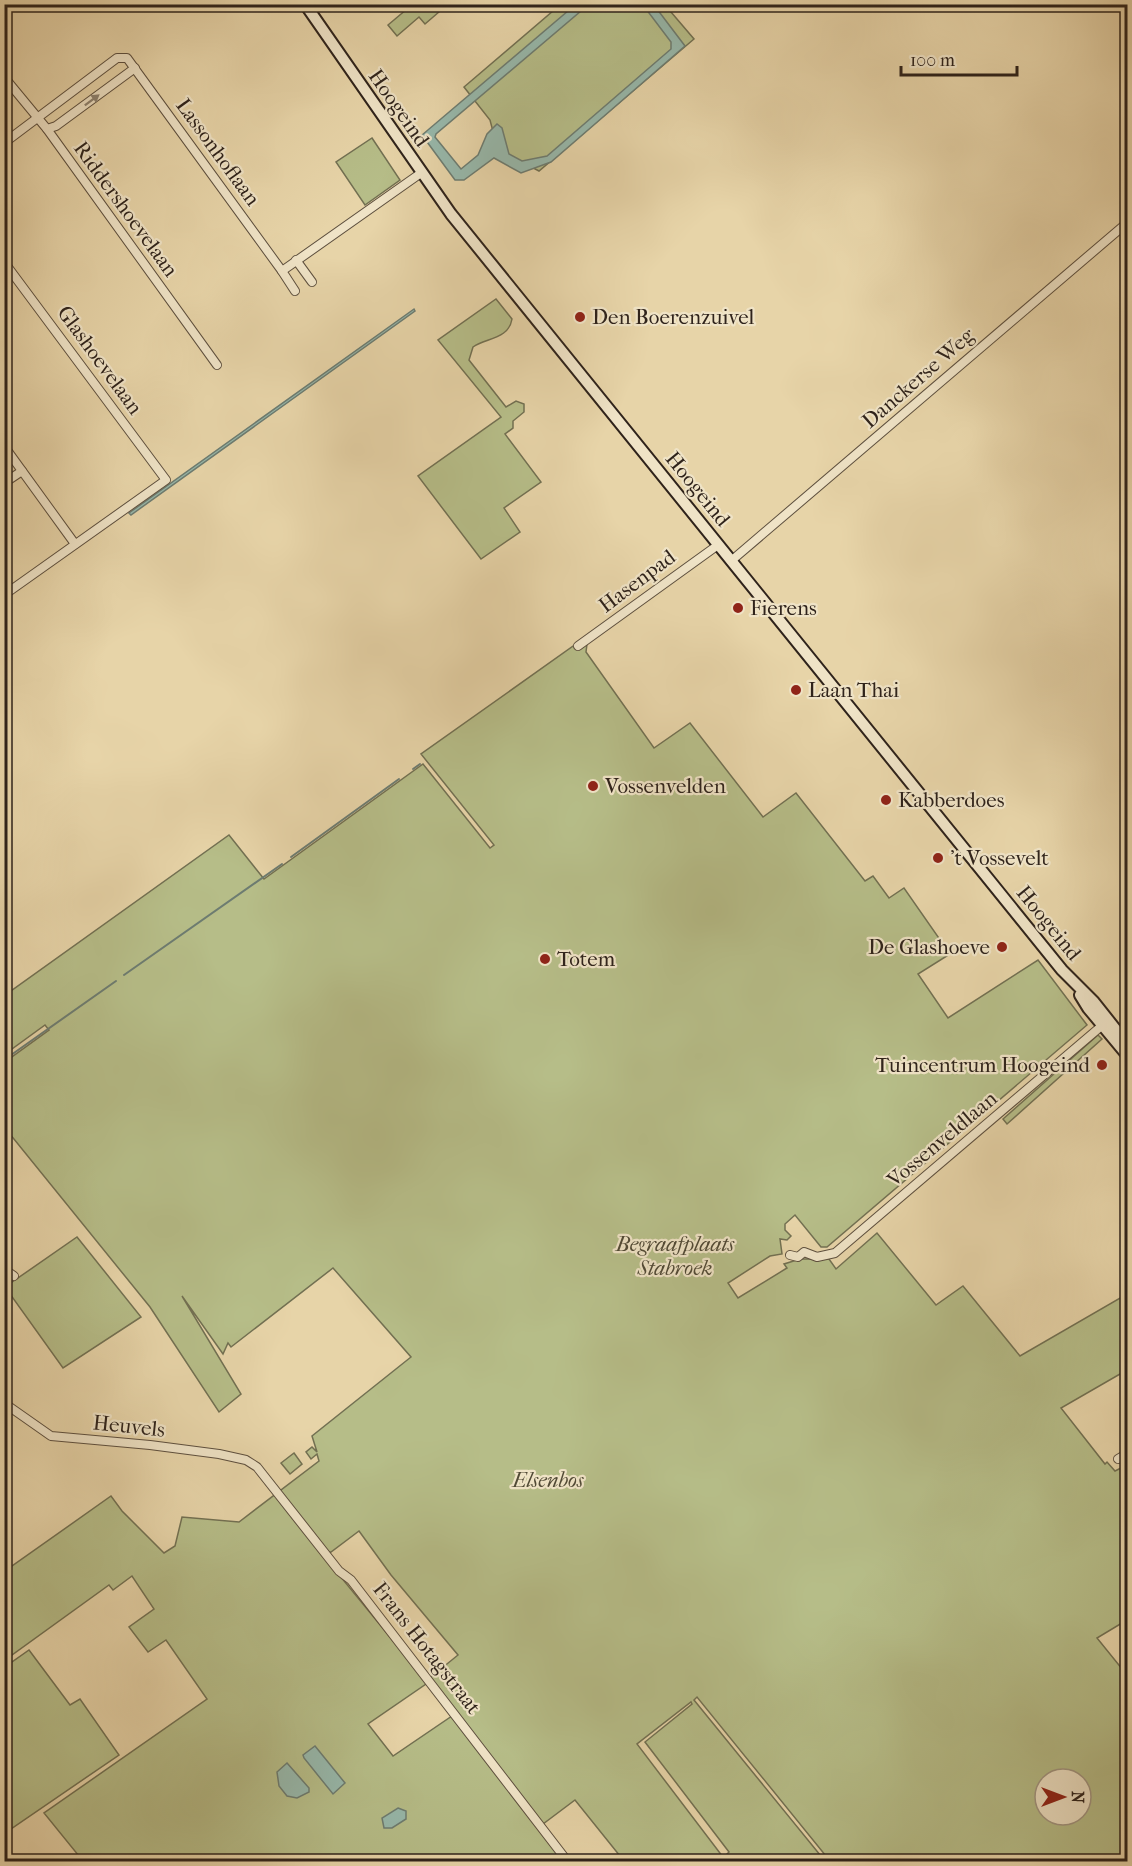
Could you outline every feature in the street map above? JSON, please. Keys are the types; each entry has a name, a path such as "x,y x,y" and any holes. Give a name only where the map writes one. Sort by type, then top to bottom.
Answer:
{"main road":[{"name":"Hoogeind","path":"305,4 421,173 718,545 1076,987 1094,1002 1105,1023 1128,1056"},
{"name":"Hoogeind","path":"1105,1023 1128,1045"}],"street":[{"name":"Lassonhoflaan","path":"36,119 122,57 127,58 295,291"},
{"path":"47,129 56,126 135,68"},
{"name":"Riddershoevelaan","path":"4,77 36,119 47,129 217,365"},
{"path":"4,143 36,119"},
{"path":"282,271 421,173"},
{"name":"Danckerse Weg","path":"731,561 1128,222"},
{"path":"296,260 312,282"},
{"name":"Glashoevelaan","path":"4,262 166,480 75,544"},
{"path":"4,446 75,544 4,595"},
{"path":"4,483 22,471"},
{"name":"Hasenpad","path":"578,646 718,545"},
{"name":"Vossenveldlaan","path":"790,1255 798,1257 804,1252 822,1257 835,1253 1105,1023"},
{"path":"4,1269 14,1276"},
{"name":"Heuvels","path":"4,1395 8,1405 51,1436 159,1446 219,1454 251,1462"},
{"path":"1118,1459 1128,1453"},
{"name":"Frans Hotagstraat","path":"251,1462 339,1571 351,1580 568,1862"}],"green space":[{"path":"409,5 447,5 425,24 419,17 397,36 388,25 407,9 412,9"},
{"path":"560,5 665,5 694,39 539,171 524,163 500,158 490,120 464,87"},
{"path":"372,138 400,180 365,205 336,162"},
{"path":"496,299 512,319 510,326 502,334 473,347 469,360 506,407 516,401 524,404 524,412 513,421 513,428 505,434 541,482 504,508 520,532 481,559 418,476 501,417 438,340"},
{"path":"583,639 587,644 586,652 654,748 690,723 763,817 796,793 865,881 873,876 889,898 904,888 950,954 918,974 948,1018 1038,960 1087,1025 827,1247 821,1247 795,1215 785,1224 785,1230 791,1236 787,1240 780,1239 782,1254 770,1256 728,1283 738,1298 787,1268 784,1264 800,1259 829,1259 836,1269 877,1233 936,1305 963,1286 1020,1356 1127,1294 1127,1370 1061,1408 1105,1464 1107,1462 1115,1471 1127,1465 1127,1620 1097,1638 1127,1675 1127,1861 830,1861 697,1697 694,1700 825,1861 733,1861 727,1854 729,1852 645,1742 692,1704 691,1702 637,1744 726,1861 624,1861 575,1800 543,1824 432,1680 368,1724 393,1756 452,1716 565,1861 72,1861 79,1856 44,1813 207,1699 166,1640 148,1652 129,1627 154,1609 132,1576 113,1590 109,1585 5,1660 5,1571 111,1496 122,1511 164,1553 175,1546 182,1517 239,1522 319,1461 317,1454 311,1459 306,1452 312,1447 317,1452 312,1436 411,1357 333,1268 231,1347 228,1343 223,1354 182,1296 241,1394 219,1412 150,1307 5,1128 5,1062 49,1030 45,1025 5,1054 4,996 229,835 264,879 423,764 490,848 494,845 421,754","holes":["359,1531 391,1575 458,1655 426,1681 322,1554 331,1552"]},
{"path":"1098,1035 1102,1039 1007,1124 1003,1119"},
{"path":"77,1237 141,1317 63,1368 5,1287"},
{"path":"294,1453 302,1464 290,1474 281,1463"},
{"path":"29,1650 70,1705 80,1699 119,1755 5,1833 5,1667"}],"shaded area":[{"path":"575,5 588,5 436,134 435,137 461,169 478,155 487,134 497,124 502,128 509,154 522,161 547,156 671,49 671,42 643,5 654,5 685,46 551,162 521,173 494,158 464,180 455,180 422,135"},
{"path":"414,309 415,311 131,515 129,513"},
{"path":"315,1746 345,1783 333,1794 304,1758 303,1755"},
{"path":"287,1763 309,1788 309,1792 297,1798 287,1796 279,1786 277,1772"},
{"path":"398,1808 406,1811 406,1819 392,1828 384,1828 382,1818"}],"waterway":[{"path":"413,769 420,764"},
{"path":"291,857 399,779"},
{"path":"124,975 282,864"},
{"path":"4,1060 116,981"}],"place":[{"name":"Den Boerenzuivel","path":"580,317"},
{"name":"Fierens","path":"738,608"},
{"name":"Laan Thai","path":"796,690"},
{"name":"Vossenvelden","path":"593,786"},
{"name":"Kabberdoes","path":"886,800"},
{"name":"'t Vossevelt","path":"938,858"},
{"name":"De Glashoeve","path":"1002,947"},
{"name":"Totem","path":"545,959"},
{"name":"Tuincentrum Hoogeind","path":"1102,1065"}],"park label":[{"name":"Begraafplaats Stabroek","path":"675,1256"},
{"name":"Elsenbos","path":"548,1480"}]}
